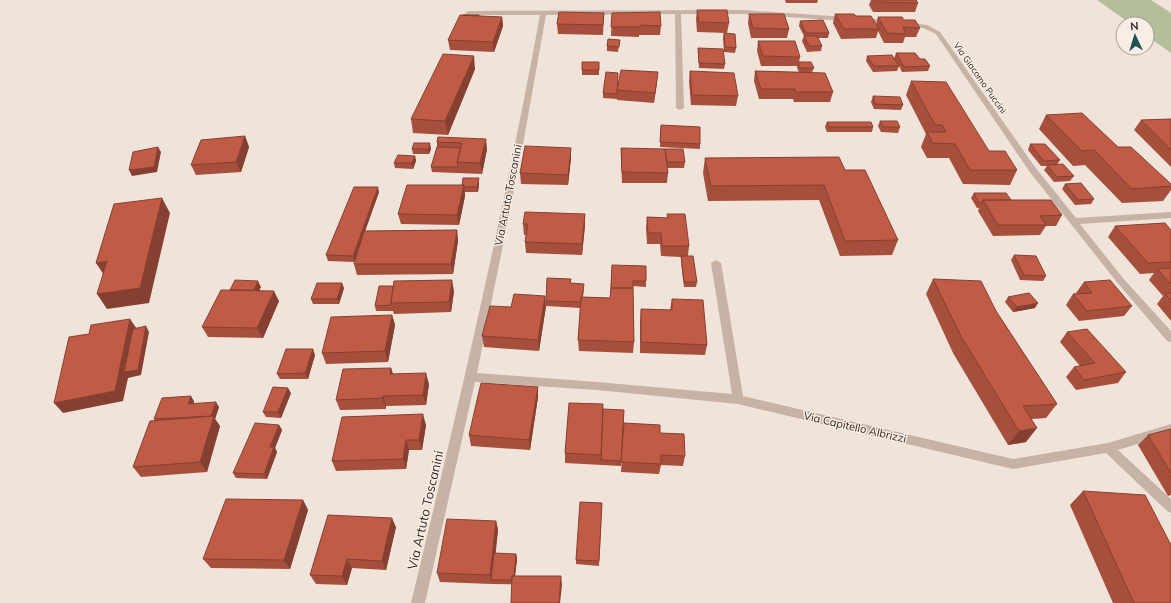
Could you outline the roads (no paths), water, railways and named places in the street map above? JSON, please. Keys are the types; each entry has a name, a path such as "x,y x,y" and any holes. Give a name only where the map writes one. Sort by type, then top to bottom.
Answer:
{"street":[{"name":"Via Artuto Toscanini","path":"418,603 471,377 534,67 543,12"},
{"path":"678,12 680,108"},
{"name":"Via Giacomo Puccini","path":"468,13 743,12 925,26 938,33 1032,169 1119,279 1171,338"},
{"path":"1074,221 1171,215"},
{"path":"471,377 597,386 738,399 716,262"},
{"name":"Via Capitello Albrizzi","path":"738,399 1013,464 1108,448 1171,429"},
{"path":"1108,448 1171,507"}]}
